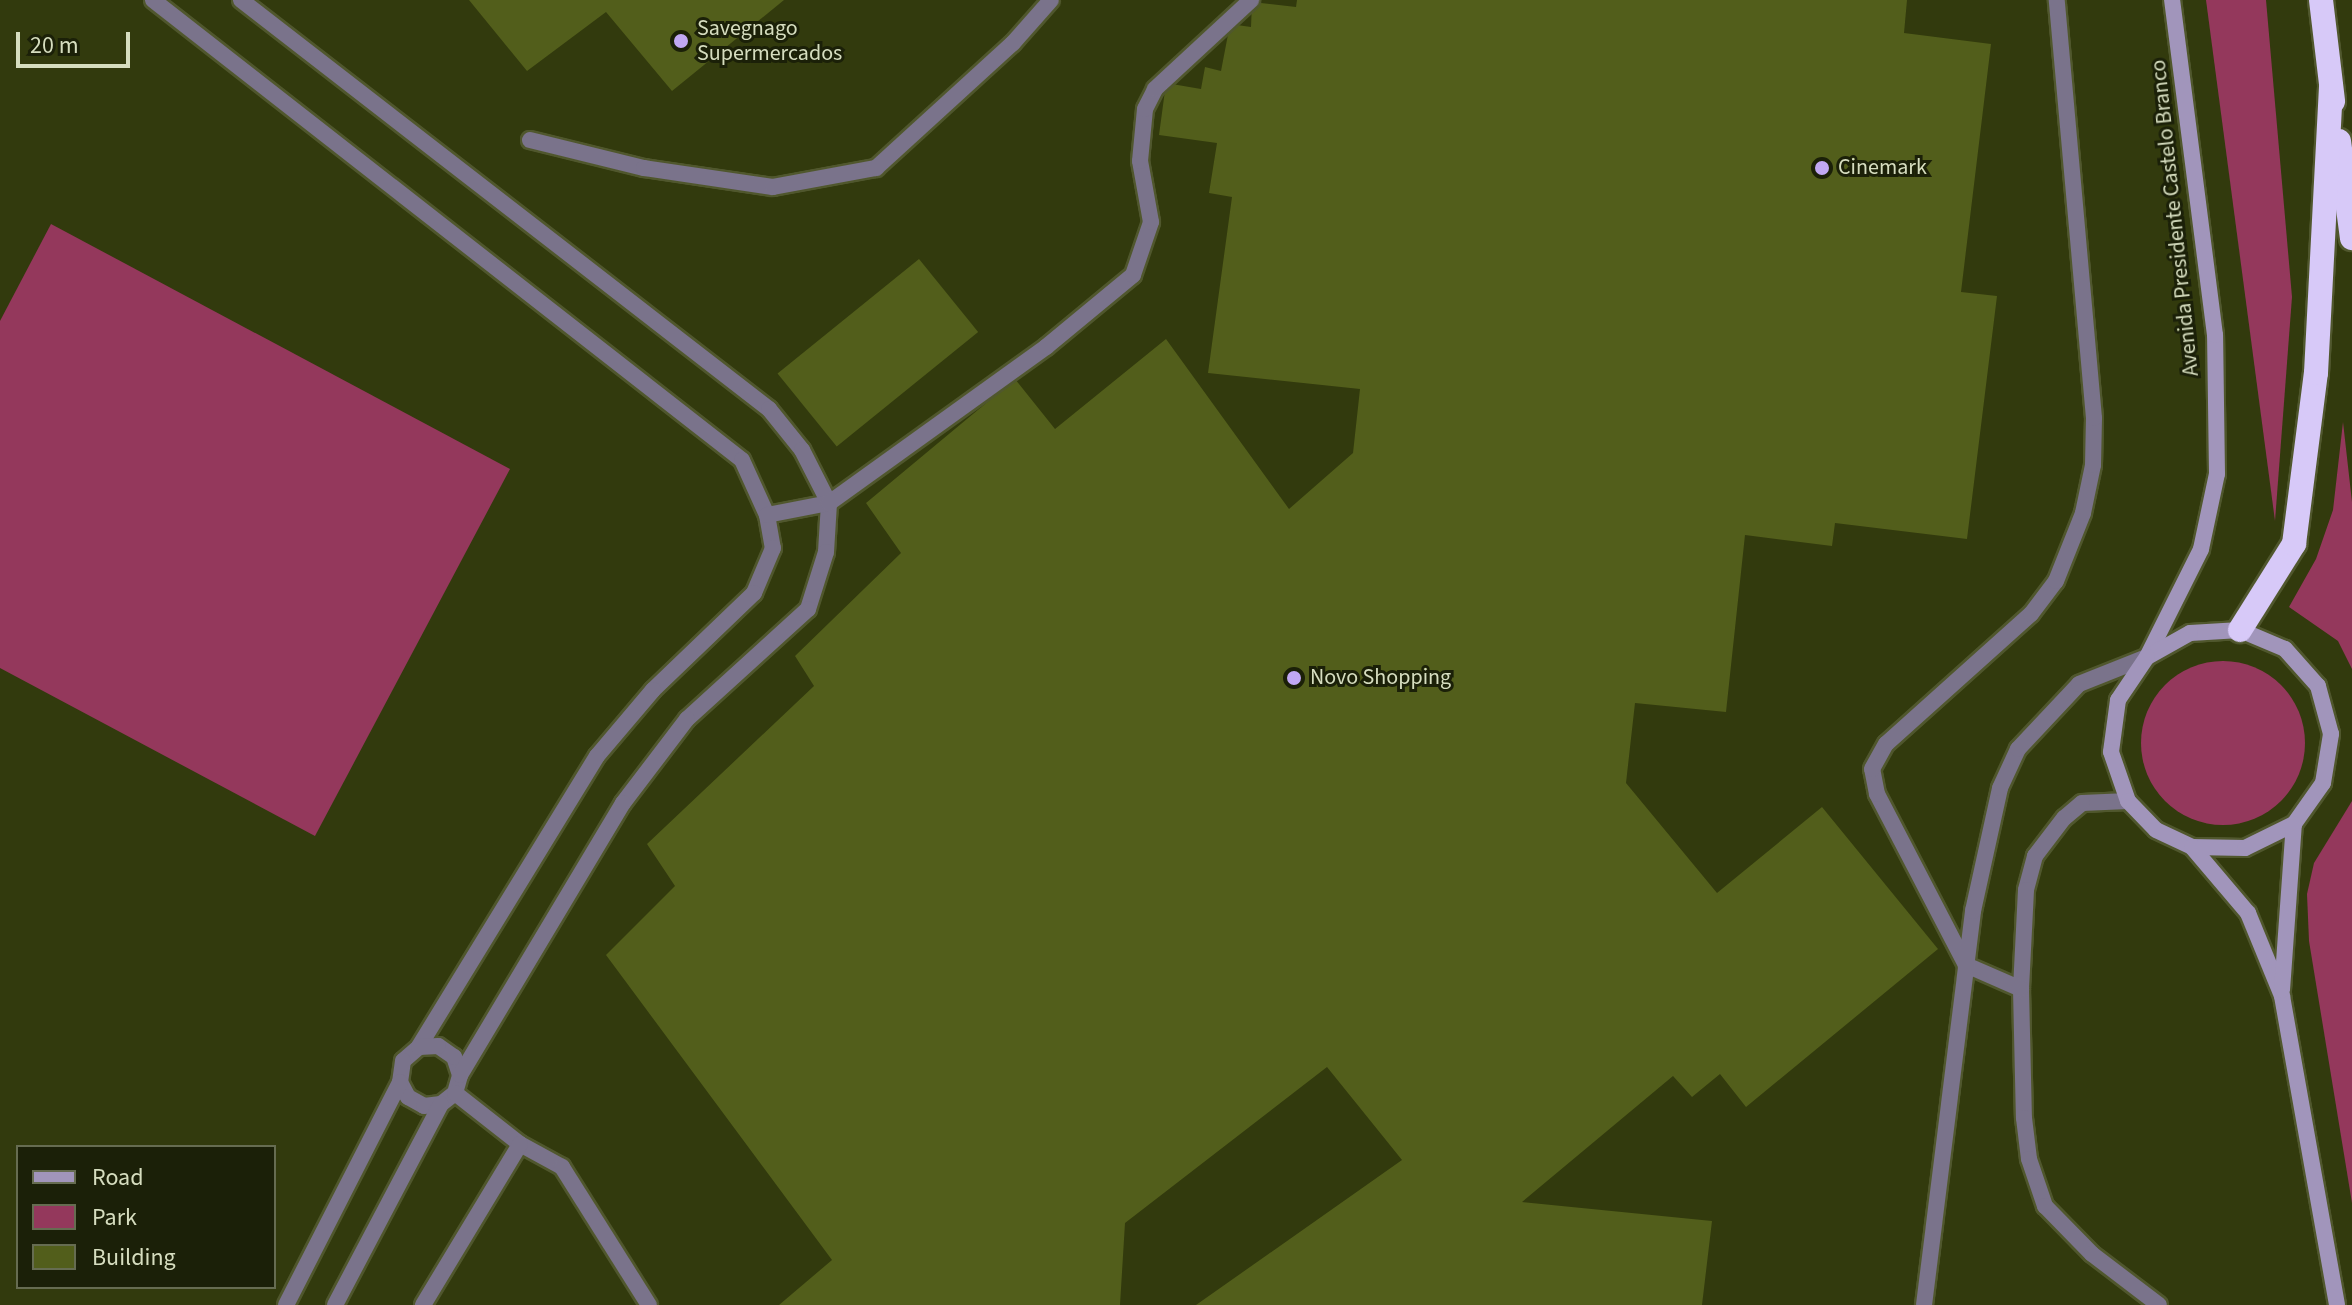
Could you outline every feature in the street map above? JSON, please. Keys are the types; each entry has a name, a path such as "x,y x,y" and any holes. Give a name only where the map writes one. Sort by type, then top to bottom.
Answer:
{"highway":[{"path":"2321,0 2352,238"},
{"path":"2240,630 2294,544 2316,373 2331,86"}],"main road":[{"name":"Avenida Presidente Castelo Branco","path":"2147,657 2201,549 2217,474 2215,335 2172,0"},
{"path":"2240,630 2285,649 2318,686 2331,734 2323,783 2294,824 2245,848 2192,847 2156,830 2128,801 2111,752 2118,700 2147,657 2190,633 2240,630"},
{"path":"2282,996 2294,824"},
{"path":"2192,847 2248,913 2282,996 2337,1305"}],"lane":[{"path":"153,0 742,460 767,515 773,548 754,593 653,690 597,756 419,1047 403,1061 400,1082 286,1305"},
{"path":"241,0 769,409 802,450 829,503 826,552 808,609 687,719 623,803 460,1075 455,1093 441,1104 335,1305"},
{"path":"530,140 644,168 773,187 876,168 1013,43 1051,0"},
{"path":"767,515 829,503 1046,347 1133,275 1151,222 1140,161 1145,109 1155,89 1251,0"},
{"path":"2021,989 1966,965 1877,794 1872,769 1886,744 2031,614 2056,581 2083,513 2093,465 2094,418 2057,0"},
{"path":"1924,1305 1966,965 2000,788 2018,749 2079,684 2147,657"},
{"path":"2128,801 2082,803 2064,818 2035,856 2026,890 2021,989 2024,1118 2035,1185 2045,1206 2092,1254 2159,1305"},
{"path":"419,1047 438,1046 446,1051 460,1075"},
{"path":"400,1082 408,1097 424,1106 441,1104"},
{"path":"455,1093 520,1144 562,1167 649,1305"},
{"path":"423,1305 520,1144"}],"green space":[{"path":"2206,0 2266,0 2292,297 2275,521"},
{"path":"51,224 510,469 315,836 0,668 0,321"},
{"path":"2343,422 2352,502 2352,669 2338,641 2289,607 2316,559 2333,510"},
{"path":"2223,661 2254,667 2281,685 2299,712 2305,743 2299,774 2281,801 2254,819 2223,825 2192,819 2165,801 2147,774 2141,743 2147,712 2165,685 2192,667"},
{"path":"2352,801 2352,1203 2309,941 2307,894 2314,863"}],"building":[{"name":"Savegnago Supermercados","path":"469,0 784,0 672,91 606,12 527,71"},
{"path":"1297,0 1907,0 1904,33 1991,44 1961,292 1997,296 1967,539 1835,523 1832,546 1745,535 1726,712 1635,703 1626,783 1717,893 1822,807 1938,949 1746,1107 1720,1074 1692,1097 1673,1076 1522,1202 1712,1221 1702,1305 1196,1305 1402,1160 1327,1067 1125,1223 1120,1305 779,1305 832,1260 606,955 675,886 647,844 814,686 795,656 901,553 866,503 1015,379 1055,429 1166,339 1289,509 1353,453 1360,389 1208,373 1232,197 1209,193 1217,143 1159,135 1166,83 1201,89 1205,67 1221,71 1230,24 1251,27 1252,2 1296,7"},
{"path":"919,259 978,332 837,447 778,374"}],"place":[{"name":"Savegnago Supermercados","path":"681,41"},
{"name":"Cinemark","path":"1822,168"},
{"name":"Novo Shopping","path":"1294,678"}]}
